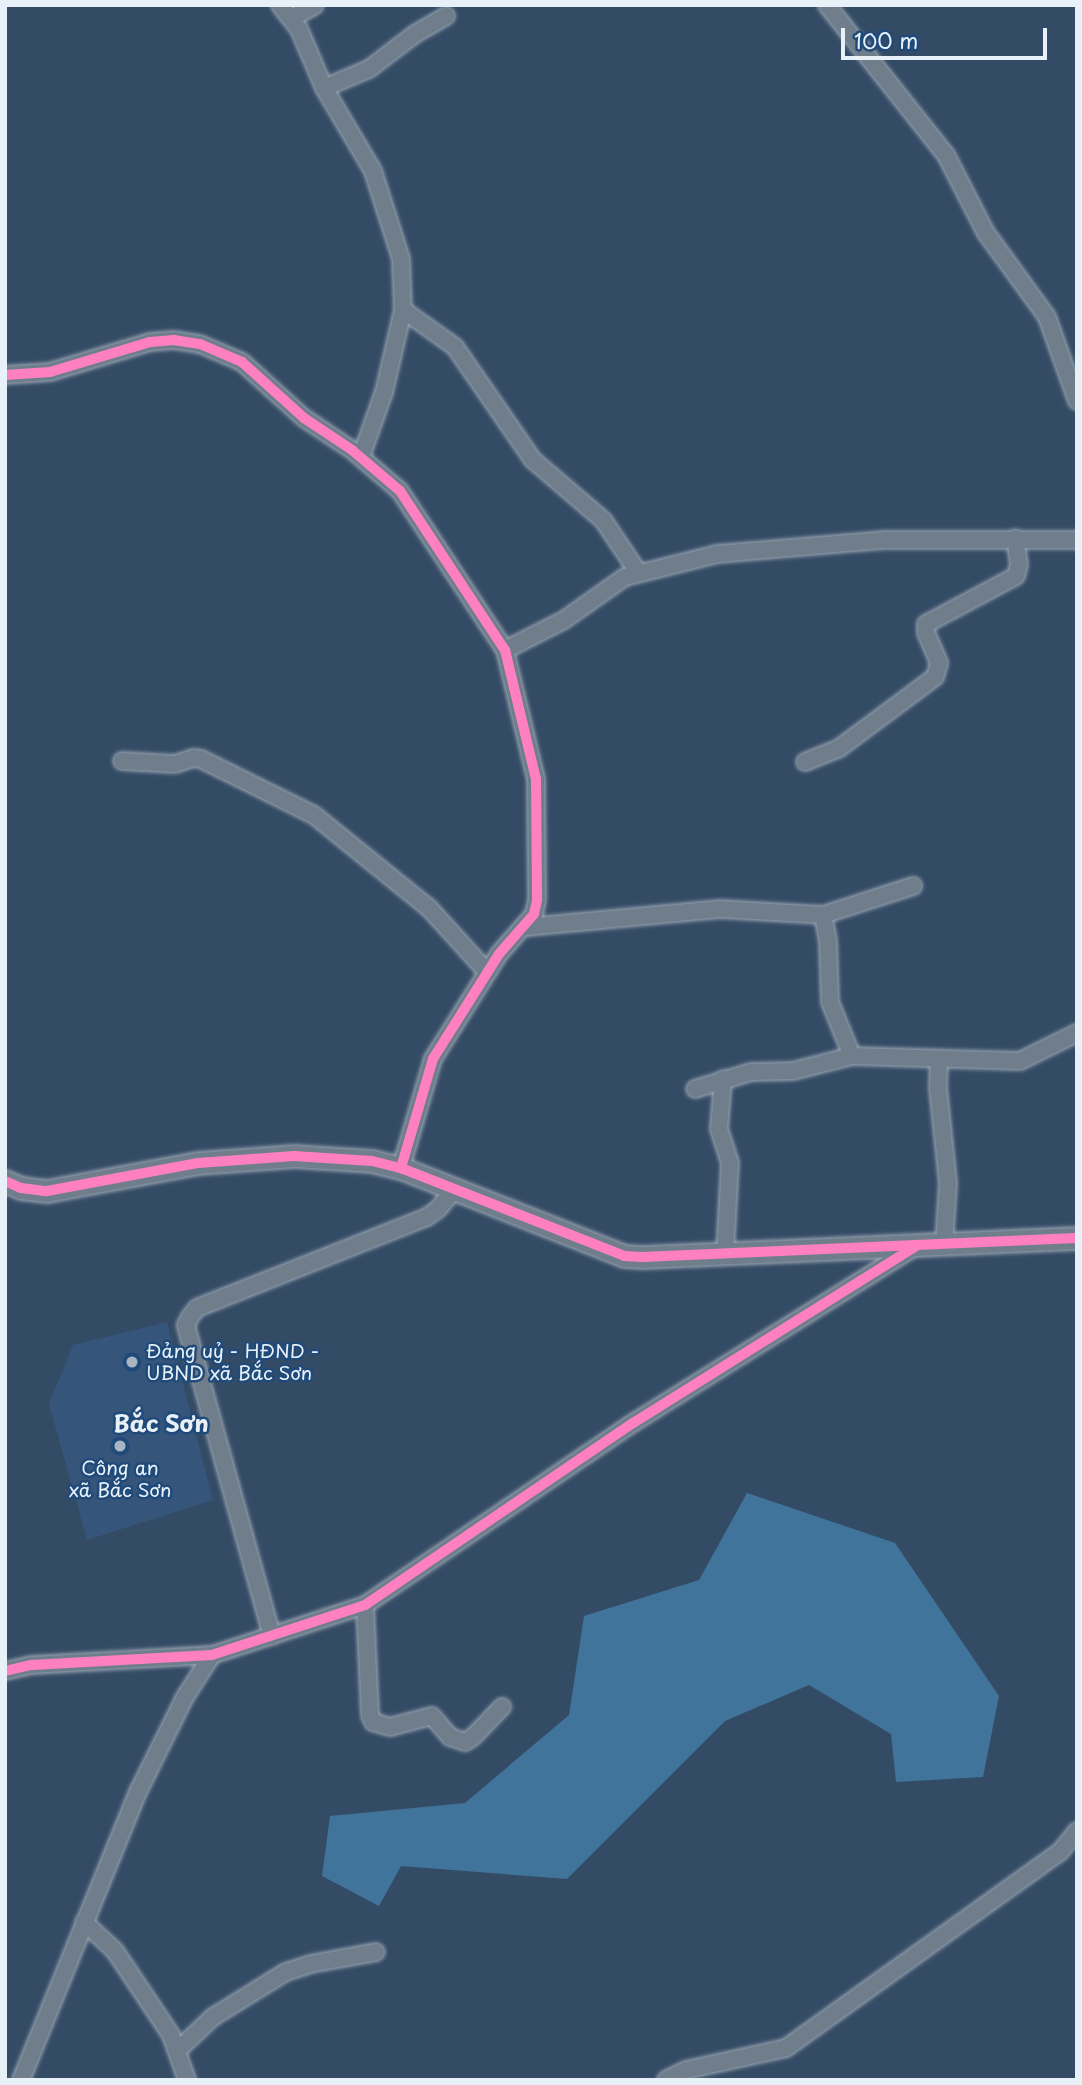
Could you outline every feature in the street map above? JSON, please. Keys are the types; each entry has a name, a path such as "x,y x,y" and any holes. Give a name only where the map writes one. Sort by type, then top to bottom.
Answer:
{"street":[{"path":"280,5 292,19 324,88 379,185 401,259 403,310 384,392 361,457"},
{"path":"292,19 315,5"},
{"path":"827,5 946,155 986,233 1047,317 1077,401"},
{"path":"324,88 369,69 415,34 446,16"},
{"path":"403,310 455,346 533,460 603,520 638,572"},
{"path":"5,374 50,372 150,342 174,340 200,344 242,362 258,373 304,418 361,457 405,497 505,650 538,799 537,900 534,914 526,927 499,954 433,1059 401,1168"},
{"path":"805,762 838,749 935,677 939,663 926,633 926,624 1016,576 1019,565 1015,538"},
{"path":"505,650 564,620 625,577 638,572 746,551 884,540 1077,540"},
{"path":"122,761 175,764 194,758 201,760 314,816 429,908 487,972"},
{"path":"526,927 720,909 823,915 913,886"},
{"path":"823,915 828,941 830,1002 852,1056"},
{"path":"695,1088 751,1072 805,1069 852,1056 1020,1061 1077,1033"},
{"path":"939,1059 938,1088 948,1183 944,1245"},
{"path":"723,1079 719,1129 730,1162 725,1253"},
{"path":"5,1181 21,1188 47,1191 198,1163 294,1156 372,1161 401,1168 624,1256 1077,1238"},
{"path":"272,1636 186,1325 197,1308 427,1217 438,1209 455,1189"},
{"path":"5,1671 32,1665 212,1656 365,1605 633,1423 918,1245"},
{"path":"365,1605 370,1715 373,1722 390,1727 432,1716 450,1737 465,1742 502,1707"},
{"path":"21,2080 139,1790 185,1697 212,1656"},
{"path":"666,2080 685,2070 786,2048 1060,1852 1077,1830"},
{"path":"84,1922 115,1951 179,2049 187,2080"},
{"path":"179,2049 213,2017 286,1972 310,1964 376,1952"}],"shaded area":[{"path":"167,1322 213,1500 87,1540 49,1404 73,1345"},
{"path":"747,1493 895,1543 999,1696 983,1777 896,1782 891,1734 809,1685 725,1721 567,1879 401,1866 379,1906 322,1876 330,1816 465,1803 569,1715 584,1616 699,1580"}],"cycle path":[{"path":"5,375 50,372 150,342 174,340 200,344 242,362 304,418 352,450 400,491 505,650 536,779 537,900 534,914 499,954 433,1059 401,1168"},
{"path":"5,1181 21,1188 47,1191 198,1163 294,1156 372,1161 401,1168 624,1256 642,1257 1077,1238"},
{"path":"5,1671 32,1665 212,1655 365,1605 633,1423 918,1245"}],"place":[{"name":"Đảng uỷ - HĐND - UBND xã Bắc Sơn","path":"132,1362"},
{"name":"Công an xã Bắc Sơn","path":"120,1446"}],"district":[{"name":"Bắc Sơn","path":"161,1423"}]}
